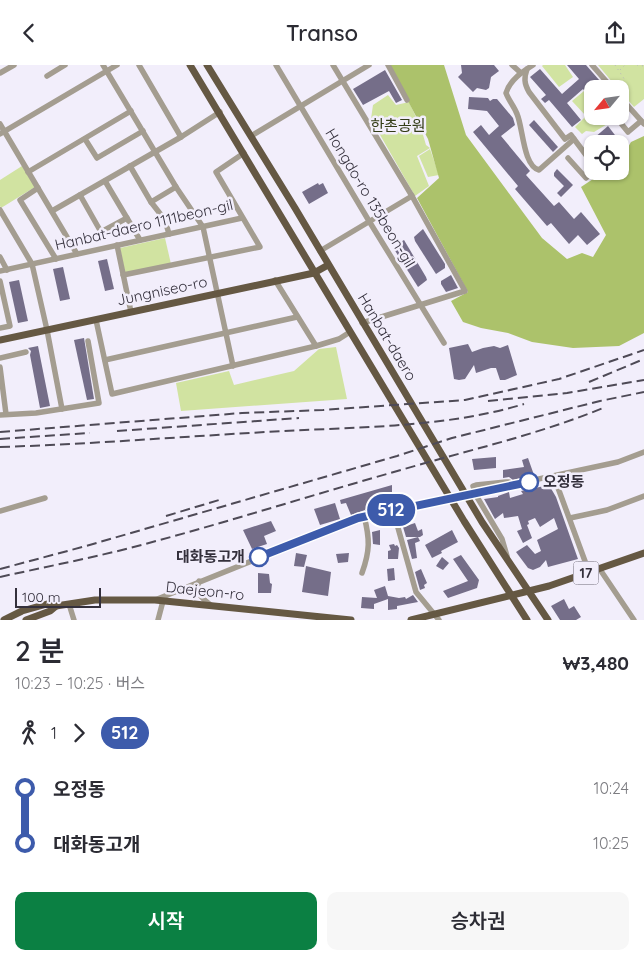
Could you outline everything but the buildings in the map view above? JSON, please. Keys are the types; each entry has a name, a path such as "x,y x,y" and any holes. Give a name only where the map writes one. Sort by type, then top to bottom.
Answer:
{"main road":[{"name":"Hanbat-daero","path":"190,65 220,112 314,273 464,521 527,620"},
{"name":"Hanbat-daero","path":"207,65 482,522 548,620"},
{"name":"Jungniseo-ro","path":"0,340 314,273 328,265"},
{"name":"17","path":"411,620 437,617 511,596 644,553"},
{"name":"Daejeon-ro","path":"4,620 22,611 47,604 56,606 95,600 155,600 351,620"},
{"name":"Daejeon-ro","path":"26,620 50,611 56,606"}],"street":[{"path":"0,73 14,65"},
{"path":"47,76 65,65"},
{"path":"103,65 176,187 203,227 233,366"},
{"path":"2,133 117,65"},
{"path":"139,65 181,137"},
{"name":"Hongdo-ro 135beon-gil","path":"276,65 444,343"},
{"path":"333,65 412,196 466,291 362,323"},
{"path":"251,136 369,65"},
{"path":"388,65 407,100"},
{"path":"512,65 522,73"},
{"path":"533,65 510,84 506,93 517,112 528,159 532,166 539,170 574,139"},
{"path":"592,65 606,80"},
{"path":"527,69 524,77 529,92 565,139 571,135 584,152"},
{"path":"622,125 628,132 642,122 629,108"},
{"path":"28,172 131,111"},
{"path":"52,211 181,137 220,112"},
{"path":"0,124 2,133 38,188 77,254"},
{"path":"85,139 96,158 143,131"},
{"name":"Hanbat-daero 1111beon-gil","path":"0,271 242,218 216,172 244,153"},
{"path":"568,158 584,176"},
{"path":"130,166 164,220 169,234"},
{"path":"105,181 140,240"},
{"path":"151,202 176,187"},
{"path":"38,188 20,200 56,259"},
{"path":"80,195 101,232 127,217"},
{"path":"320,251 412,196"},
{"path":"0,210 32,264 62,409"},
{"path":"123,275 260,247 242,218"},
{"path":"117,245 131,312"},
{"path":"0,257 7,270"},
{"path":"275,280 316,346"},
{"path":"0,281 10,326 0,328"},
{"path":"105,360 297,317"},
{"path":"96,319 112,394 316,346 339,339 350,332"},
{"path":"0,367 3,414 36,413 99,403 88,341"},
{"path":"0,359 26,352"},
{"path":"155,600 364,516 554,477 618,463 643,455"},
{"path":"554,477 589,572"},
{"path":"509,563 502,539 476,497 473,486 506,482 509,482 510,486"},
{"path":"570,518 607,510 644,496"},
{"path":"0,511 45,498"},
{"path":"392,510 416,592 437,617"},
{"path":"362,573 368,557 369,547 364,516"},
{"path":"599,568 634,620"},
{"path":"199,581 197,591 200,597 212,606"},
{"path":"158,620 164,601"},
{"path":"69,604 74,620"}],"path":[{"path":"615,65 625,80"},
{"path":"620,71 625,65"},
{"path":"638,65 644,66"}],"green space":[{"path":"389,65 444,65 466,135 542,238 567,259 582,253 593,257 606,235 581,187 592,180 629,180 629,145 631,142 644,136 644,333 619,346 573,348 532,342 508,333 481,328 463,322 451,301 468,292 417,198 439,178 428,139"},
{"path":"543,65 565,65 573,77 559,87"},
{"path":"598,65 644,65 644,99 634,107 629,101 629,80 610,80"},
{"path":"584,91 584,114 572,101"},
{"name":"한촌공원","path":"388,95 396,105 409,102 421,128 426,145 430,148 417,156 429,186 415,196 371,119 373,105"},
{"path":"584,118 584,125 606,125 594,132 586,131 582,134 575,127"},
{"path":"430,149 439,175 428,177 419,156"},
{"path":"22,166 35,187 1,208 0,180"},
{"path":"165,238 171,264 125,273 120,248"},
{"path":"336,347 347,399 181,411 176,383 229,371 234,385 294,371 319,349"}],"railway":[{"path":"0,432 242,413 323,410 465,400 559,379 644,350"},
{"path":"589,382 644,359"},
{"path":"488,401 567,393 644,380"},
{"path":"0,569 397,456 452,438 644,392"},
{"path":"0,447 405,425 495,412 524,404"},
{"path":"0,577 122,550 192,531 528,434 603,408"},
{"path":"117,431 299,418"},
{"path":"0,439 90,433"},
{"path":"166,516 219,500"}],"bus line":[{"name":"512","path":"259,557 358,518 529,482"}],"place":[{"name":"오정동","path":"529,482"},
{"name":"대화동고개","path":"259,557"}]}
